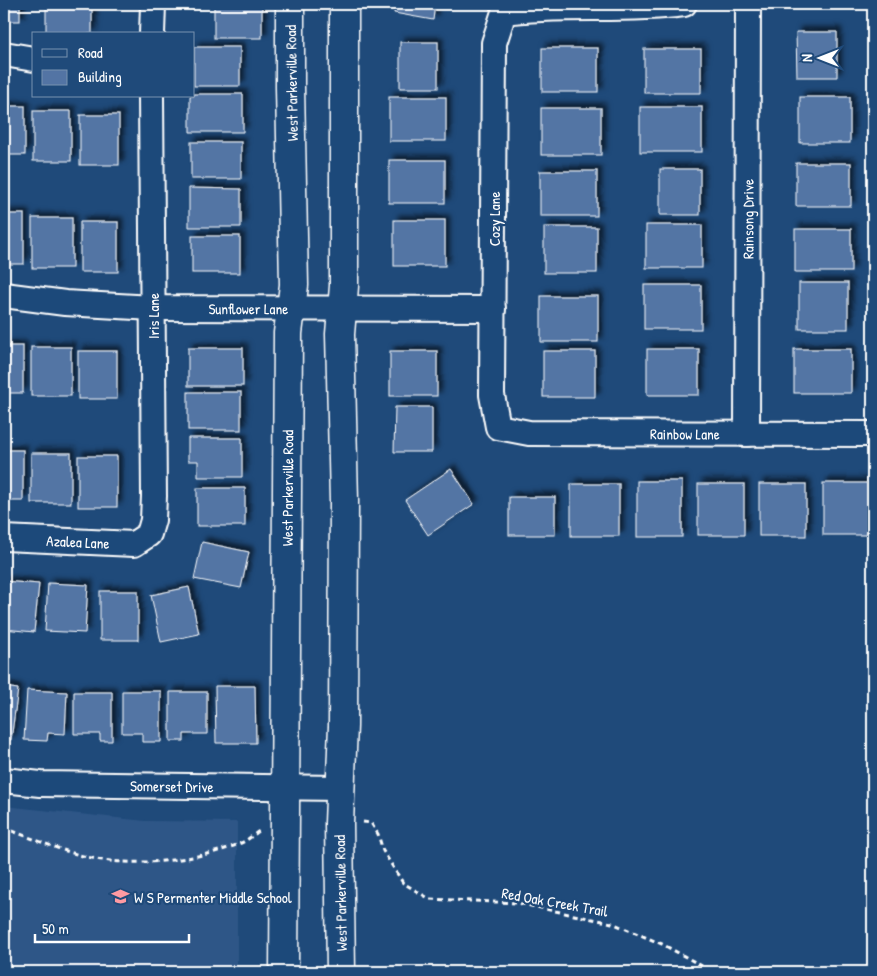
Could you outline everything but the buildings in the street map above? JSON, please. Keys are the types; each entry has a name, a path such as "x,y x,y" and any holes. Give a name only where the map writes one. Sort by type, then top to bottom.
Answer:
{"main road":[{"name":"West Parkerville Road","path":"284,972 288,334 294,285 290,4"},
{"name":"West Parkerville Road","path":"341,972 339,823 343,726 344,501 340,334 344,286 344,4"}],"street":[{"path":"152,32 153,4"},
{"name":"Cozy Lane","path":"498,427 492,395 494,309 494,43 504,12 533,8 655,8 684,4"},
{"name":"Rainsong Drive","path":"747,434 748,4"},
{"path":"4,54 32,59"},
{"name":"Iris Lane","path":"149,534 154,520 151,98"},
{"name":"Sunflower Lane","path":"4,295 64,303 154,308 494,309"},
{"name":"Rainbow Lane","path":"498,427 529,432 873,434"},
{"name":"Azalea Lane","path":"4,538 134,544 149,534"},
{"name":"Somerset Drive","path":"4,780 40,784 340,788"}],"path":[{"name":"Red Oak Creek Trail","path":"362,822 371,823 378,834 383,851 403,883 430,898 517,903 612,923 662,944 713,972"},
{"path":"4,828 73,853 109,861 143,862 216,852 243,842 266,826"}],"shaded area":[{"name":"W S Permenter Middle School","path":"4,806 145,821 237,822 237,972 4,972"}],"place":[{"name":"W S Permenter Middle School","path":"120,897"}]}
